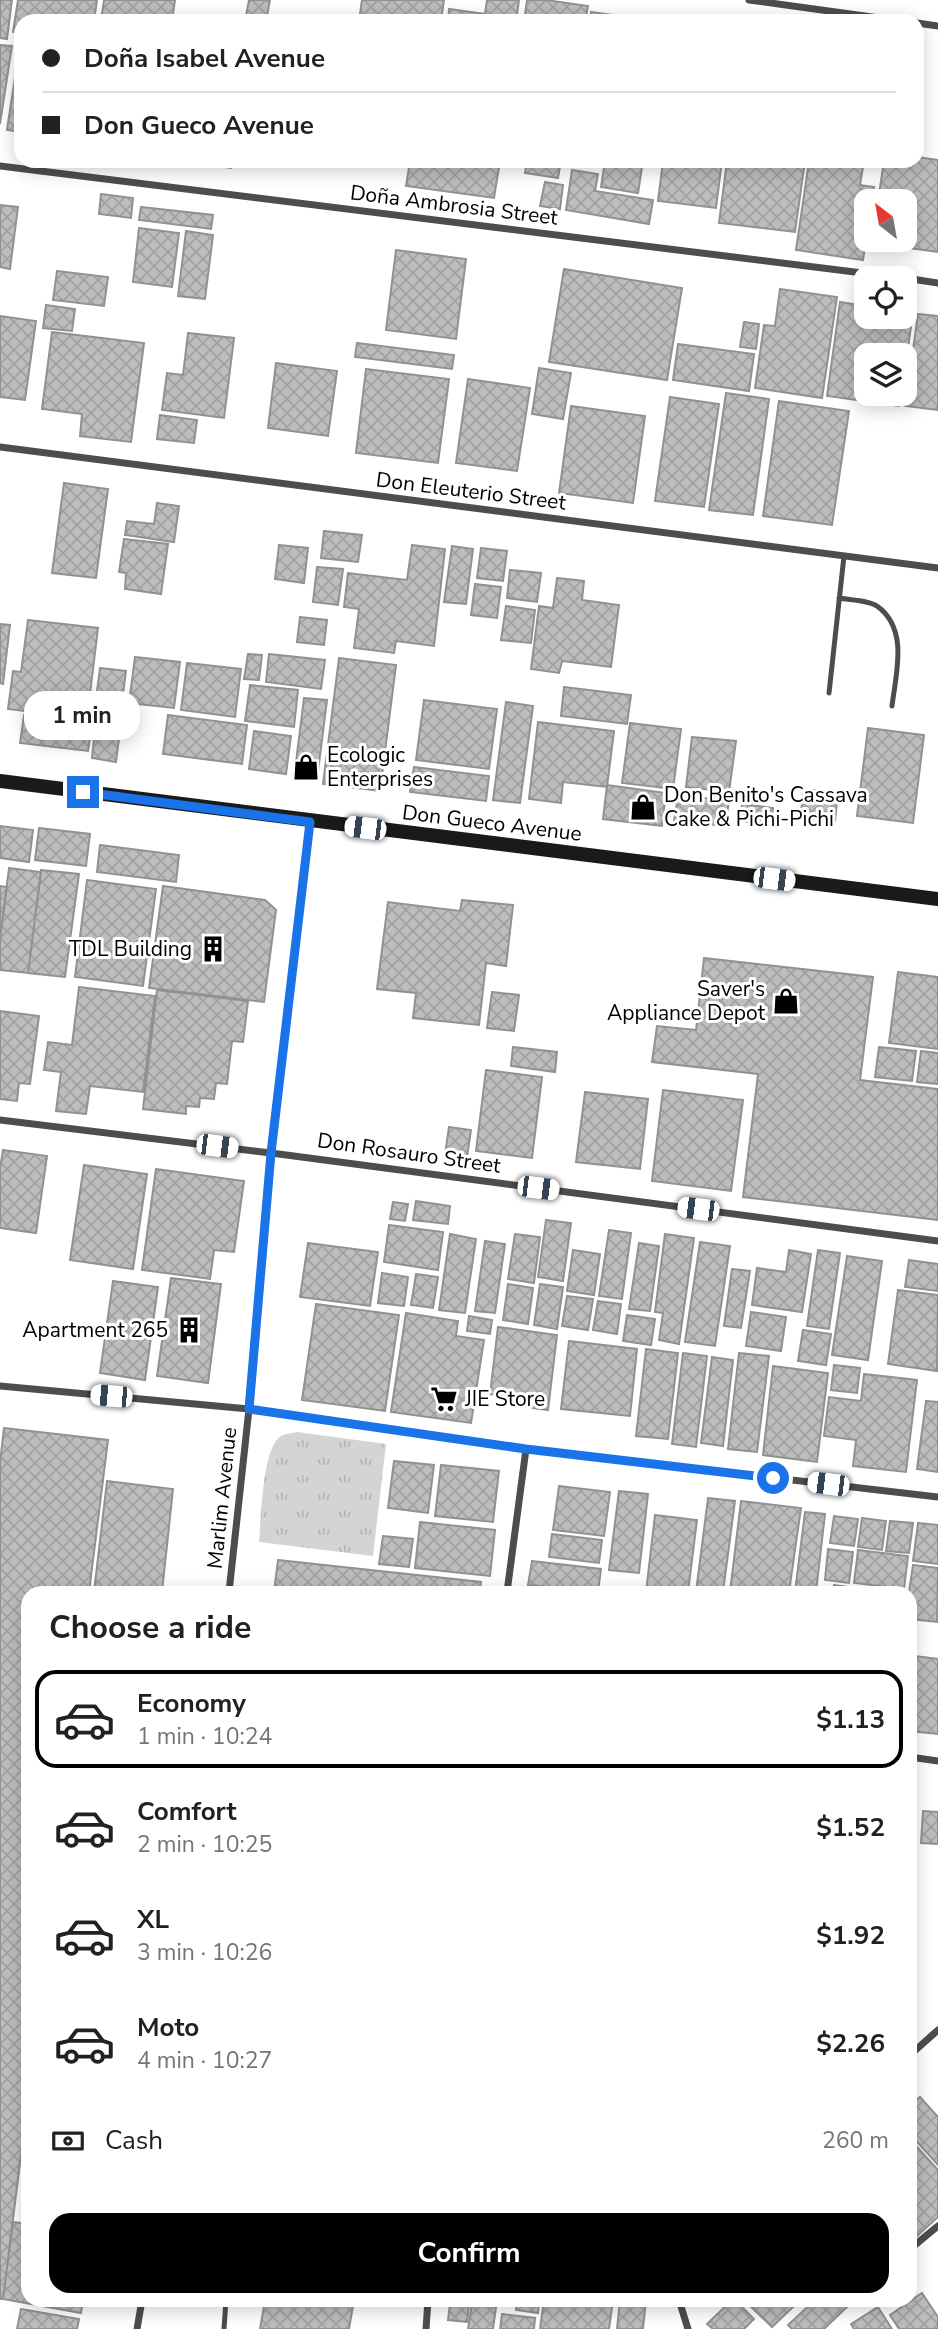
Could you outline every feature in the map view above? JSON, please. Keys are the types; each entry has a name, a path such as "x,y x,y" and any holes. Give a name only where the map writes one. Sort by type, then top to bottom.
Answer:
{"main road":[{"name":"Don Gueco Avenue","path":"0,781 938,899"}],"street":[{"path":"749,0 850,14"},
{"name":"Doña Ambrosia Street","path":"16,168 854,272"},
{"name":"Doña Ambrosia Street","path":"917,280 938,283"},
{"name":"Don Eleuterio Street","path":"0,447 938,568"},
{"name":"Marlim Avenue","path":"230,1586 249,1409 271,1153 310,822"},
{"name":"Don Rosauro Street","path":"0,1121 271,1153 938,1241"},
{"path":"0,1386 249,1409 526,1449 938,1497"},
{"path":"509,1586 526,1449"},
{"path":"917,1758 938,1761"},
{"path":"917,2049 938,2030"},
{"path":"917,2243 938,2226"},
{"path":"137,2329 141,2307"},
{"path":"426,2329 428,2307"},
{"path":"681,2307 688,2329"}],"lane":[{"path":"829,693 844,556"},
{"path":"839,598 876,605 887,618 899,642 892,705"},
{"path":"224,2329 226,2307"}],"green space":[{"path":"297,1432 386,1444 373,1556 259,1542 266,1469 270,1454 281,1436"}],"building":[{"path":"0,0 12,0 7,39 0,38"},
{"path":"18,0 97,0 95,14 16,14"},
{"path":"104,0 175,0 173,14 102,14"},
{"path":"249,0 270,0 267,14 246,14"},
{"path":"362,0 444,0 442,14 360,14"},
{"path":"487,0 519,0 517,14 485,14"},
{"path":"527,0 588,6 586,14 525,14"},
{"path":"449,9 485,14 449,14"},
{"path":"0,45 12,46 0,124"},
{"path":"14,84 14,131 7,130"},
{"path":"924,158 938,160 938,252 917,249 917,189 880,189 883,168 924,168"},
{"path":"409,168 499,168 494,198 406,186"},
{"path":"526,168 560,168 558,178 525,173"},
{"path":"604,168 642,168 638,193 601,187"},
{"path":"662,168 721,168 716,208 658,201"},
{"path":"726,168 804,168 795,232 719,223"},
{"path":"808,168 863,168 860,185 874,187 854,189 854,252 864,252 863,260 796,250"},
{"path":"572,170 598,174 595,191 653,200 649,224 566,210"},
{"path":"545,182 563,185 560,209 540,206"},
{"path":"101,194 133,198 131,218 99,214"},
{"path":"0,205 18,207 10,269 0,267"},
{"path":"141,207 213,215 211,229 139,220"},
{"path":"139,228 179,233 172,287 133,282"},
{"path":"186,231 213,235 205,299 178,296"},
{"path":"396,250 466,259 456,339 386,330"},
{"path":"564,269 682,288 667,380 549,362"},
{"path":"57,271 108,277 104,306 53,300"},
{"path":"780,289 837,297 822,398 755,388 764,325 775,326"},
{"path":"840,302 854,304 854,329 911,329 909,343 854,343 854,400 827,396"},
{"path":"46,305 75,309 72,331 43,328"},
{"path":"918,314 938,316 938,410 905,406 917,406 917,343 914,343"},
{"path":"0,316 36,321 25,400 0,397"},
{"path":"744,322 759,324 756,349 740,347"},
{"path":"52,332 144,343 131,442 80,436 82,414 42,409"},
{"path":"188,333 234,338 224,418 162,410 167,373 183,375"},
{"path":"357,343 454,355 452,369 355,357"},
{"path":"678,344 754,354 749,391 673,380"},
{"path":"276,363 337,371 328,436 268,428"},
{"path":"539,368 571,373 563,419 532,414"},
{"path":"366,369 449,379 438,463 356,453"},
{"path":"468,379 530,388 517,471 456,463"},
{"path":"726,393 769,399 753,515 709,510"},
{"path":"670,397 719,404 704,507 655,501"},
{"path":"779,401 849,411 832,525 763,516"},
{"path":"571,406 645,416 633,503 559,493"},
{"path":"160,415 197,420 194,443 157,439"},
{"path":"64,483 108,489 96,578 52,573"},
{"path":"157,503 179,506 174,542 125,535 127,521 154,524"},
{"path":"324,531 362,535 358,562 321,558"},
{"path":"124,539 168,544 161,594 125,589 126,573 119,572"},
{"path":"279,545 308,548 304,583 275,579"},
{"path":"412,545 445,549 434,646 396,641 394,653 354,648 359,609 344,607 348,573 407,580"},
{"path":"452,546 473,549 466,604 444,602"},
{"path":"481,548 507,551 503,581 477,578"},
{"path":"317,567 343,569 338,605 313,602"},
{"path":"510,570 541,573 537,602 507,598"},
{"path":"557,578 584,581 582,600 619,605 611,667 562,661 559,673 531,669 539,606 553,608"},
{"path":"475,584 501,587 497,618 471,615"},
{"path":"506,606 535,610 531,643 501,640"},
{"path":"300,617 327,620 324,645 297,642"},
{"path":"28,620 98,628 87,719 8,709 13,671 21,672"},
{"path":"0,624 10,625 3,684 0,683"},
{"path":"248,654 262,655 259,680 244,679"},
{"path":"269,654 325,660 321,689 266,682"},
{"path":"135,657 180,662 174,708 129,703"},
{"path":"339,658 396,665 380,791 323,784"},
{"path":"187,663 241,669 235,717 181,710"},
{"path":"100,668 126,671 120,717 94,714"},
{"path":"250,685 298,690 294,727 245,721"},
{"path":"564,687 631,695 627,724 561,716"},
{"path":"304,698 327,700 317,780 294,778"},
{"path":"424,700 497,709 489,769 416,760"},
{"path":"506,702 533,706 520,803 493,800"},
{"path":"24,715 92,724 88,751 20,743"},
{"path":"168,715 247,725 242,764 163,754"},
{"path":"96,720 121,723 116,762 92,758"},
{"path":"538,722 614,731 607,787 563,782 561,803 529,799"},
{"path":"630,723 681,729 673,789 622,783"},
{"path":"868,728 924,735 913,823 857,816"},
{"path":"254,731 291,736 286,774 249,769"},
{"path":"692,737 736,741 729,792 686,787"},
{"path":"414,767 489,776 486,801 410,792"},
{"path":"607,785 666,793 662,826 603,819"},
{"path":"804,789 838,793 835,821 800,818"},
{"path":"678,795 729,801 725,826 674,821"},
{"path":"742,804 773,808 771,825 740,821"},
{"path":"0,826 33,830 29,862 0,858"},
{"path":"39,828 90,834 86,866 35,860"},
{"path":"100,845 179,855 176,882 97,872"},
{"path":"9,868 41,872 28,973 0,970 0,939"},
{"path":"41,870 79,874 65,977 28,973"},
{"path":"87,880 156,889 143,986 75,977"},
{"path":"0,886 7,887 0,939"},
{"name":"TDL Building","path":"163,886 265,900 276,910 264,1002 149,988"},
{"path":"462,900 513,905 506,966 486,963 479,1025 413,1018 416,993 377,989 388,902 460,911"},
{"path":"704,958 873,977 860,1080 938,1089 938,1220 743,1197 758,1074 652,1062 657,1026 696,1030"},
{"path":"898,972 938,977 938,1049 889,1043"},
{"path":"79,987 155,996 143,1092 90,1086 86,1114 56,1111 61,1072 44,1070 48,1042 72,1045"},
{"path":"157,990 248,1001 243,1042 232,1041 227,1084 216,1083 214,1099 200,1098 199,1107 186,1106 186,1114 143,1109"},
{"path":"492,992 519,995 514,1031 487,1028"},
{"path":"0,1011 39,1016 30,1084 19,1083 17,1101 0,1099"},
{"path":"513,1047 557,1052 555,1072 511,1066"},
{"path":"879,1047 916,1051 912,1081 875,1077"},
{"path":"921,1051 938,1053 938,1084 917,1082"},
{"path":"486,1070 542,1077 532,1158 476,1151"},
{"path":"663,1090 743,1100 731,1191 652,1181"},
{"path":"585,1092 648,1099 640,1169 576,1162"},
{"path":"449,1127 471,1130 467,1157 445,1154"},
{"path":"3,1150 47,1156 36,1233 0,1228 0,1168"},
{"path":"84,1165 147,1174 133,1269 70,1260"},
{"path":"156,1169 244,1181 234,1252 214,1250 210,1279 142,1270"},
{"path":"416,1201 450,1206 448,1224 413,1220"},
{"path":"393,1202 408,1204 405,1221 390,1219"},
{"path":"546,1220 571,1223 563,1281 538,1277"},
{"path":"389,1225 443,1232 438,1270 384,1262"},
{"path":"609,1230 631,1233 622,1299 599,1296"},
{"path":"450,1234 476,1239 465,1313 439,1310"},
{"path":"515,1234 540,1237 534,1283 508,1279"},
{"path":"665,1234 694,1238 679,1344 659,1340 663,1313 655,1312"},
{"path":"485,1241 505,1244 495,1313 475,1311"},
{"path":"700,1242 730,1246 715,1346 685,1342"},
{"path":"308,1243 378,1252 370,1306 300,1297"},
{"path":"639,1243 659,1246 650,1311 629,1309"},
{"path":"573,1250 600,1254 594,1295 567,1291"},
{"path":"789,1250 811,1254 802,1312 752,1305 757,1268 786,1272"},
{"path":"818,1250 840,1253 829,1329 807,1326"},
{"path":"847,1256 882,1261 868,1360 832,1355"},
{"path":"909,1260 938,1264 938,1291 905,1287"},
{"path":"732,1269 750,1271 741,1328 724,1326"},
{"path":"382,1273 408,1277 404,1306 378,1303"},
{"path":"416,1274 438,1277 433,1308 411,1305"},
{"name":"Apartment 265","path":"171,1278 221,1284 208,1383 157,1376"},
{"path":"113,1281 158,1287 145,1380 100,1373"},
{"path":"508,1284 533,1288 528,1324 503,1320"},
{"path":"540,1284 563,1287 557,1329 534,1325"},
{"path":"898,1290 938,1295 937,1371 888,1364"},
{"path":"567,1296 593,1299 588,1330 562,1326"},
{"path":"598,1301 621,1304 617,1334 593,1330"},
{"path":"316,1304 399,1315 385,1411 302,1400"},
{"path":"751,1312 786,1317 781,1351 746,1346"},
{"path":"406,1313 458,1321 456,1336 484,1340 471,1423 391,1412"},
{"path":"627,1315 655,1319 651,1345 623,1341"},
{"path":"469,1316 492,1320 490,1334 467,1331"},
{"path":"498,1327 557,1335 548,1410 518,1406 519,1397 490,1394"},
{"path":"803,1330 831,1334 826,1365 798,1361"},
{"path":"569,1341 637,1349 630,1416 561,1409"},
{"path":"646,1349 678,1353 668,1439 636,1436"},
{"path":"683,1353 707,1356 696,1447 672,1444"},
{"path":"739,1353 769,1356 757,1452 728,1449"},
{"path":"712,1357 733,1360 723,1446 701,1443"},
{"path":"834,1365 860,1368 857,1393 831,1390"},
{"path":"773,1366 828,1373 817,1462 763,1455"},
{"path":"864,1374 917,1380 906,1472 853,1466 856,1440 824,1436 829,1397 861,1401"},
{"path":"926,1401 938,1402 938,1472 917,1469"},
{"path":"4,1428 108,1440 90,1586 21,1586 21,2155 3,2299 0,2299 0,1463"},
{"path":"394,1461 434,1465 428,1513 388,1508"},
{"path":"441,1465 499,1471 493,1522 435,1516"},
{"path":"107,1481 173,1489 163,1586 95,1586"},
{"path":"559,1486 610,1492 604,1536 553,1530"},
{"path":"619,1491 648,1494 639,1573 609,1570"},
{"path":"708,1498 735,1501 724,1586 697,1586"},
{"path":"741,1501 801,1508 790,1586 731,1586"},
{"path":"805,1512 825,1514 817,1586 796,1586"},
{"path":"655,1515 697,1520 689,1586 647,1586"},
{"path":"834,1516 858,1519 854,1546 830,1543"},
{"path":"862,1518 886,1521 882,1550 858,1547"},
{"path":"890,1521 913,1523 909,1553 886,1551"},
{"path":"420,1522 495,1530 490,1576 415,1568"},
{"path":"918,1523 938,1525 938,1564 913,1561"},
{"path":"552,1534 602,1540 599,1563 549,1557"},
{"path":"383,1536 413,1539 409,1567 379,1564"},
{"path":"828,1549 853,1552 849,1583 825,1580"},
{"path":"858,1550 908,1556 904,1586 854,1583"},
{"path":"278,1560 481,1582 481,1586 275,1586"},
{"path":"532,1561 601,1569 599,1586 528,1585"},
{"path":"913,1565 938,1568 937,1622 917,1620 917,1586 910,1586"},
{"path":"917,1656 938,1659 938,1734 917,1732"},
{"path":"923,1811 938,1812 938,1844 921,1843"},
{"path":"920,2097 938,2117 938,2165 917,2142 917,2100"},
{"path":"917,2147 938,2170 938,2217 917,2236"},
{"path":"13,2222 21,2223 21,2302 3,2299"},
{"path":"922,2293 938,2317 938,2329 899,2329 890,2315 902,2307 917,2307 917,2296"},
{"path":"48,2307 82,2307 81,2313"},
{"path":"264,2307 353,2307 349,2329 260,2329"},
{"path":"450,2307 469,2307 467,2322 448,2320"},
{"path":"472,2307 496,2307 493,2329 468,2329"},
{"path":"516,2307 538,2307 538,2313 516,2310"},
{"path":"543,2307 612,2307 609,2329 540,2329"},
{"path":"619,2307 645,2307 643,2329 617,2329"},
{"path":"725,2307 742,2307 754,2319 744,2329 713,2329 707,2324"},
{"path":"751,2307 793,2307 772,2327"},
{"path":"807,2307 847,2307 824,2329 792,2329 788,2325"},
{"path":"878,2307 892,2329 854,2329 851,2324"},
{"path":"21,2309 79,2319 77,2329 17,2329"},
{"path":"502,2314 535,2318 534,2329 500,2329"}],"place":[{"name":"Ecologic Enterprises","path":"306,767"},
{"name":"Don Benito's Cassava Cake & Pichi-Pichi","path":"643,807"},
{"name":"TDL Building","path":"213,949"},
{"name":"Saver's Appliance Depot","path":"786,1001"},
{"name":"Apartment 265","path":"189,1330"},
{"name":"JIE Store","path":"444,1399"}],"route":[{"path":"83,792 310,822 271,1153 249,1409 526,1449 773,1478"}]}
